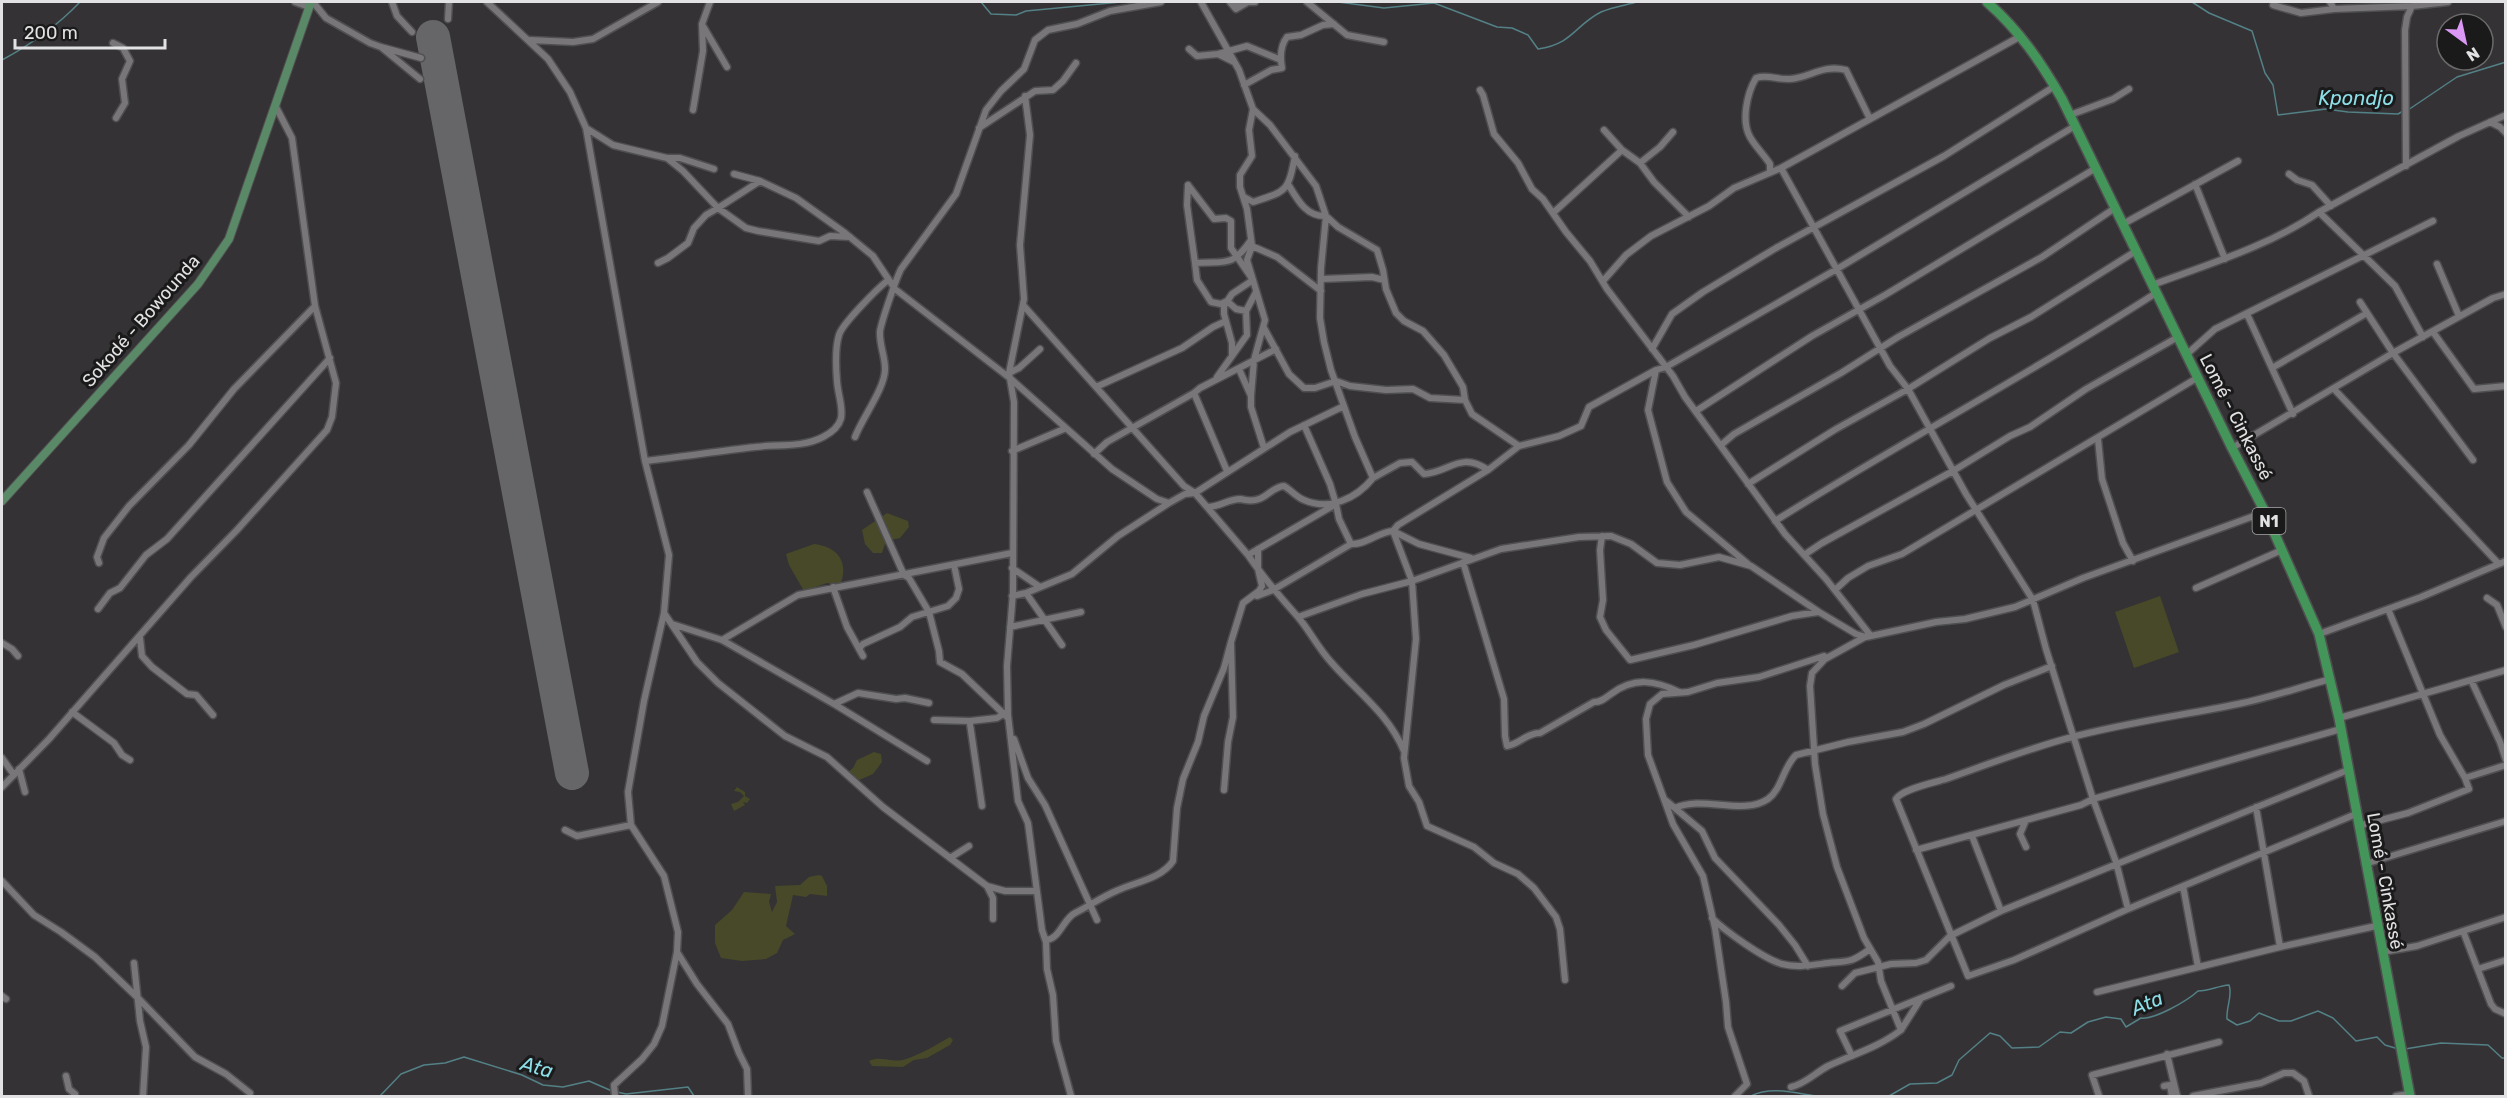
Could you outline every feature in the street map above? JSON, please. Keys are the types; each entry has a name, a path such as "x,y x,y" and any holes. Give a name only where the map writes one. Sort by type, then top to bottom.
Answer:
{"highway":[{"name":"Lomé - Cinkassé","path":"1987,2 2022,36 2055,86 2265,512 2319,634 2339,718 2409,1095"}],"main road":[{"name":"Sokodé - Bowounda","path":"2,501 204,275 229,239 311,3"}],"street":[{"path":"295,2 311,3 326,18 370,43 421,58"},
{"path":"392,2 397,16 412,32"},
{"path":"448,19 449,2"},
{"path":"487,2 548,59 570,92 586,128 645,461 669,555 664,614 644,701 628,792 631,825 664,876 678,932 677,952 662,1026 654,1044 642,1059 614,1085 615,1096"},
{"path":"530,40 573,42 593,39 657,2"},
{"path":"693,110 704,51 702,24 710,2"},
{"path":"855,436 882,381 885,369 880,331 895,289 895,280 956,194 986,110 1000,91 1024,69 1035,40 1048,30 1077,24 1110,11 1161,2"},
{"path":"1201,2 1245,84 1253,109 1270,125 1316,186 1326,216 1321,268 1322,330 1326,354 1373,478"},
{"path":"1231,2 1252,2"},
{"path":"1307,2 1347,35 1358,39 1384,42"},
{"path":"2330,2 2334,9"},
{"path":"2273,5 2301,13 2448,2"},
{"path":"2406,166 2405,30 2412,6"},
{"path":"702,24 727,67"},
{"path":"1245,84 1272,70 1282,68 1282,42 1287,37 1301,35 1323,25 1334,24"},
{"path":"1603,281 1621,260 1651,236 1689,217 1734,188 1781,168 2022,36"},
{"path":"112,42 123,48 130,61 122,79 125,103 116,118"},
{"path":"1189,49 1197,56 1218,54 1247,46 1281,60"},
{"path":"381,47 420,78"},
{"path":"1218,54 1234,62"},
{"path":"979,129 1025,96 1035,91 1053,90 1076,63"},
{"path":"1770,172 1770,164 1752,140 1746,125 1749,95 1756,78 1761,76 1786,79 1814,71 1846,70 1870,119"},
{"path":"1652,349 1668,320 1682,306 1724,278 1944,156 2055,86"},
{"path":"2070,115 2114,99 2129,88"},
{"path":"1480,90 1484,95 1494,134 1518,163 1532,189 1543,199 1590,261 1775,521 1835,590 1869,637"},
{"path":"1025,96 1030,135 1020,244 1023,305 1010,376 1014,402 1012,596 1006,714 1018,801 1028,823 1036,891 1042,930 1046,940 1047,969 1053,995 1056,1041 1071,1096"},
{"path":"2,787 327,430 333,417 336,383 315,306 292,138 276,107"},
{"path":"1253,109 1248,130 1252,156 1240,175 1251,243 1247,260 1265,320 1254,360 1251,396 1251,407 1264,448"},
{"path":"1775,521 2070,347 2154,289 2298,226 2319,212 2459,136 2505,115"},
{"path":"2490,122 2505,133"},
{"path":"1393,531 1405,520 1488,470 1519,446 1570,432 1581,426 1588,407 1656,370 1666,367 1837,269 2075,126"},
{"path":"586,128 613,146 667,158 680,158 714,169"},
{"path":"1604,130 1622,150 1640,164 1654,182 1689,217"},
{"path":"1640,164 1673,132"},
{"path":"1553,213 1622,150"},
{"path":"1243,197 1253,202 1282,192 1288,184 1295,156"},
{"path":"667,158 683,171 717,208 746,228 819,241 830,236 850,237"},
{"path":"2122,224 2238,161"},
{"path":"1781,168 1890,366 1908,389 1976,511 2033,600 2093,799 2116,862 2128,909"},
{"path":"1696,411 1812,336 2096,168"},
{"path":"734,174 760,181 796,198 850,237 873,256 887,281 895,289 1010,376 1064,429 1121,477 1169,503"},
{"path":"2289,174 2296,180 2312,185 2331,206"},
{"path":"658,263 688,243 694,228 706,215 760,181"},
{"path":"1288,184 1307,210 1318,216 1326,216 1338,227 1377,250 1384,280 1396,313 1404,321 1419,328 1444,355 1463,387 1465,400 1472,414 1519,446"},
{"path":"2195,184 2225,259"},
{"path":"1227,301 1221,304 1211,302 1197,280 1187,205 1188,185 1214,219 1226,218 1231,221 1233,234 1231,248 1253,280"},
{"path":"1721,445 1734,434 1841,373 1881,347 2042,257 2115,208"},
{"path":"2319,212 2396,286 2423,337"},
{"path":"2186,355 2215,329 2433,221"},
{"path":"1195,263 1220,263 1238,258 1251,243"},
{"path":"1251,243 1277,257 1321,291"},
{"path":"1748,484 1990,338 2031,317 2136,251"},
{"path":"2437,264 2459,316"},
{"path":"1322,279 1372,277 1384,280"},
{"path":"1232,356 1231,335 1223,311 1232,294 1253,280"},
{"path":"645,461 758,446 811,442 825,436 838,424 842,416 837,382 838,336 871,294 887,281"},
{"path":"1215,381 1247,335 1246,311 1256,291"},
{"path":"2232,448 2393,353 2493,298 2505,294"},
{"path":"1227,301 1236,309 1246,311"},
{"path":"2360,303 2393,353 2473,460"},
{"path":"1023,305 1184,486 1195,493 1207,507 1248,555 1273,590 1298,617 1331,662 1363,692 1390,723 1404,751"},
{"path":"99,563 97,557 104,538 129,506 189,445 234,389 315,306"},
{"path":"2272,368 2367,313"},
{"path":"2247,314 2293,414"},
{"path":"1096,387 1182,348 1212,327 1226,321"},
{"path":"1264,328 1289,374 1304,388 1315,388 1336,381 1350,386 1386,390 1413,389 1430,398 1465,400"},
{"path":"2433,333 2474,389 2505,386"},
{"path":"1804,555 2010,436 2030,427 2086,389 2178,337"},
{"path":"1010,376 1041,349"},
{"path":"1094,454 1107,442 1276,349"},
{"path":"98,609 110,593 120,588 146,555 167,539 330,358"},
{"path":"1239,369 1251,396"},
{"path":"1656,370 1648,410 1666,482 1686,512 1751,566 1819,612 1856,634 1869,637"},
{"path":"1835,590 1848,578 1868,566 1902,554 2197,378"},
{"path":"2319,634 2421,597 2503,563 2334,389"},
{"path":"1194,393 1227,471"},
{"path":"1012,596 1026,593 1072,574 1118,536 1169,503 1185,494 1195,493 1264,448 1344,406"},
{"path":"1304,425 1330,484 1339,519 1351,544"},
{"path":"1012,451 1064,429"},
{"path":"2097,439 2102,479 2123,543 2133,561"},
{"path":"1248,555 1355,494 1373,478 1400,463 1412,462 1424,474 1468,460 1488,470"},
{"path":"1207,507 1216,507 1240,500 1256,501 1268,492 1284,486 1303,500 1323,505 1336,504"},
{"path":"867,492 904,575 909,578 929,612 940,662 962,674 1006,714 1019,758 1028,778 1045,805 1097,920"},
{"path":"1901,1030 1881,981 1878,967 1847,897 1831,850 1823,814 1815,750 1810,677 1821,661 1869,637 1936,622 1965,619 2033,600 2084,578 2265,512"},
{"path":"1393,531 1412,581 1416,639 1408,733 1404,751 1407,778 1419,802 1426,826 1474,847 1494,863 1518,874 1538,893 1557,917 1565,980"},
{"path":"1248,599 1273,590 1351,544 1383,532 1393,531 1419,544 1472,559"},
{"path":"1602,536 1600,550 1603,600 1600,617 1606,630 1630,660 1694,645 1792,616 1819,612"},
{"path":"1298,617 1362,594 1412,581 1501,549 1527,543 1611,536 1631,544 1657,563 1680,565 1719,557 1751,566"},
{"path":"1046,940 1050,940 1059,932 1067,918 1106,896 1162,872 1173,861 1176,812 1183,779 1198,742 1204,716 1224,668 1241,607 1262,586 1258,569 1258,549"},
{"path":"2196,588 2282,550"},
{"path":"722,640 798,595 1012,553"},
{"path":"1463,562 1504,699 1507,747 1531,733 1540,733 1594,702 1600,702 1628,684 1654,681 1679,693"},
{"path":"860,649 863,644 900,627 912,617 948,606 956,598 959,589 954,565"},
{"path":"1012,568 1040,587"},
{"path":"833,587 847,627 862,656"},
{"path":"1026,593 1062,645"},
{"path":"2487,598 2497,605 2505,627"},
{"path":"2358,826 2408,813 2469,789 2440,735 2388,609"},
{"path":"1010,627 1081,612"},
{"path":"664,614 697,662 718,683 785,736 827,757 884,807 987,886 1005,891 1036,891"},
{"path":"672,624 722,640 834,704 927,761"},
{"path":"140,638 142,656 152,667 187,694 196,695 213,715"},
{"path":"1224,790 1228,742 1233,717 1231,642"},
{"path":"2,643 18,656"},
{"path":"1734,1096 1747,1084 1728,1027 1712,917 1700,866 1676,831 1647,748 1646,719 1650,704 1658,695 1679,693 1776,673 1839,651"},
{"path":"1675,808 1683,804 1699,802 1750,805 1766,800 1773,794 1793,758 1815,750 1902,732 1924,724 2004,685 2052,666"},
{"path":"2339,718 2505,670"},
{"path":"2331,679 2240,704 2159,717 2074,736 2016,756 1979,765 1900,793 1897,802 1968,976 2014,960 2263,851 2356,814"},
{"path":"2471,680 2500,742 2505,760"},
{"path":"834,704 858,693 929,703"},
{"path":"72,712 114,743 122,755 130,760"},
{"path":"934,720 997,718 1006,714"},
{"path":"971,720 973,755 982,806"},
{"path":"1916,850 2081,805 2093,799 2341,729"},
{"path":"2,758 25,792"},
{"path":"2465,778 2505,765"},
{"path":"1842,986 1855,973 1926,960 1950,936 2001,911 2116,862 2348,770"},
{"path":"1664,799 1702,831 1715,858 1779,925 1808,966"},
{"path":"2256,807 2280,946"},
{"path":"2026,820 2020,834 2026,847"},
{"path":"2365,865 2505,821"},
{"path":"565,830 578,836 631,825"},
{"path":"1972,836 2001,911"},
{"path":"950,858 969,846"},
{"path":"2,881 34,915 94,957 138,998 195,1057 226,1074 250,1093"},
{"path":"987,886 993,898 993,919"},
{"path":"2183,886 2198,967"},
{"path":"2381,952 2417,946 2505,916"},
{"path":"1712,917 1721,927 1746,944 1780,963 1808,966 1846,963 1870,949"},
{"path":"2097,992 2280,946 2376,926"},
{"path":"2463,931 2491,1004 2505,1014"},
{"path":"677,952 696,984 728,1024 747,1069 748,1096"},
{"path":"2478,969 2505,960"},
{"path":"134,963 146,1047 143,1096"},
{"path":"1852,1056 1840,1031 1951,986"},
{"path":"1791,1088 1798,1086 1826,1067 1876,1047 1901,1030 1922,999"},
{"path":"2099,1096 2092,1075 2219,1042"},
{"path":"2167,1054 2177,1096"},
{"path":"2193,1096 2261,1083 2284,1073 2293,1073 2304,1081 2309,1096"},
{"path":"66,1076 69,1089 75,1094"},
{"path":"2164,1086 2170,1085 2172,1095 2177,1096"},
{"path":"2397,1096 2409,1095"}],"green space":[{"path":"887,513 908,521 909,527 900,538 886,541 882,553 873,553 865,544 862,530"},
{"path":"814,544 836,552 840,557 843,570 840,585 827,583 804,591 789,565 786,554"},
{"path":"2160,596 2179,652 2134,668 2115,612"},
{"path":"874,752 881,754 882,762 873,774 857,781 847,773 857,760"},
{"path":"737,787 750,799 734,811 731,804 738,802 744,796 734,791"},
{"path":"822,876 827,886 827,896 793,895 786,926 795,934 783,940 777,953 766,959 742,961 721,958 715,943 715,925 732,910 744,892 771,894 769,902 772,912 777,902 775,886 800,885 809,877"},
{"path":"950,1037 953,1040 950,1045 927,1058 914,1060 903,1067 872,1066 869,1061 906,1059"}],"waterway":[{"path":"2,60 43,34 80,2"},
{"name":"Kpondjo","path":"981,2 991,14 1016,15 1026,11 1121,2"},
{"name":"Kpondjo","path":"1338,2 1384,8 1434,3 1497,27 1512,28 1528,35 1538,49 1550,47 1566,39 1601,12 1637,2"},
{"name":"Kpondjo","path":"2192,2 2209,13 2252,31 2265,73 2273,85 2278,115 2326,109 2398,114 2403,111"},
{"name":"Kpondjo","path":"2408,110 2457,77 2506,62"},
{"name":"Ata","path":"1889,1096 1910,1084 1937,1083 1952,1075 1959,1060 1990,1033 2000,1036 2012,1048 2039,1047 2060,1032 2071,1033 2088,1022 2106,1017 2121,1019 2126,1027 2141,1018 2154,1016 2170,1009 2198,991 2229,985 2227,1019 2237,1025 2250,1021 2259,1013 2279,1021 2291,1021 2318,1011 2333,1018 2356,1041 2377,1037 2385,1045 2395,1048"},
{"name":"Ata","path":"2405,1049 2441,1043 2488,1045 2502,1058 2506,1058"},
{"name":"Ata","path":"380,1096 401,1074 424,1065 445,1063 464,1057 522,1075 543,1085 563,1087 589,1081 612,1091"},
{"name":"Ata","path":"617,1092 626,1094 688,1087 694,1096"},
{"name":"Ata","path":"1751,1096 1767,1091 1816,1096"}],"runway":[{"path":"433,37 572,773"}]}
